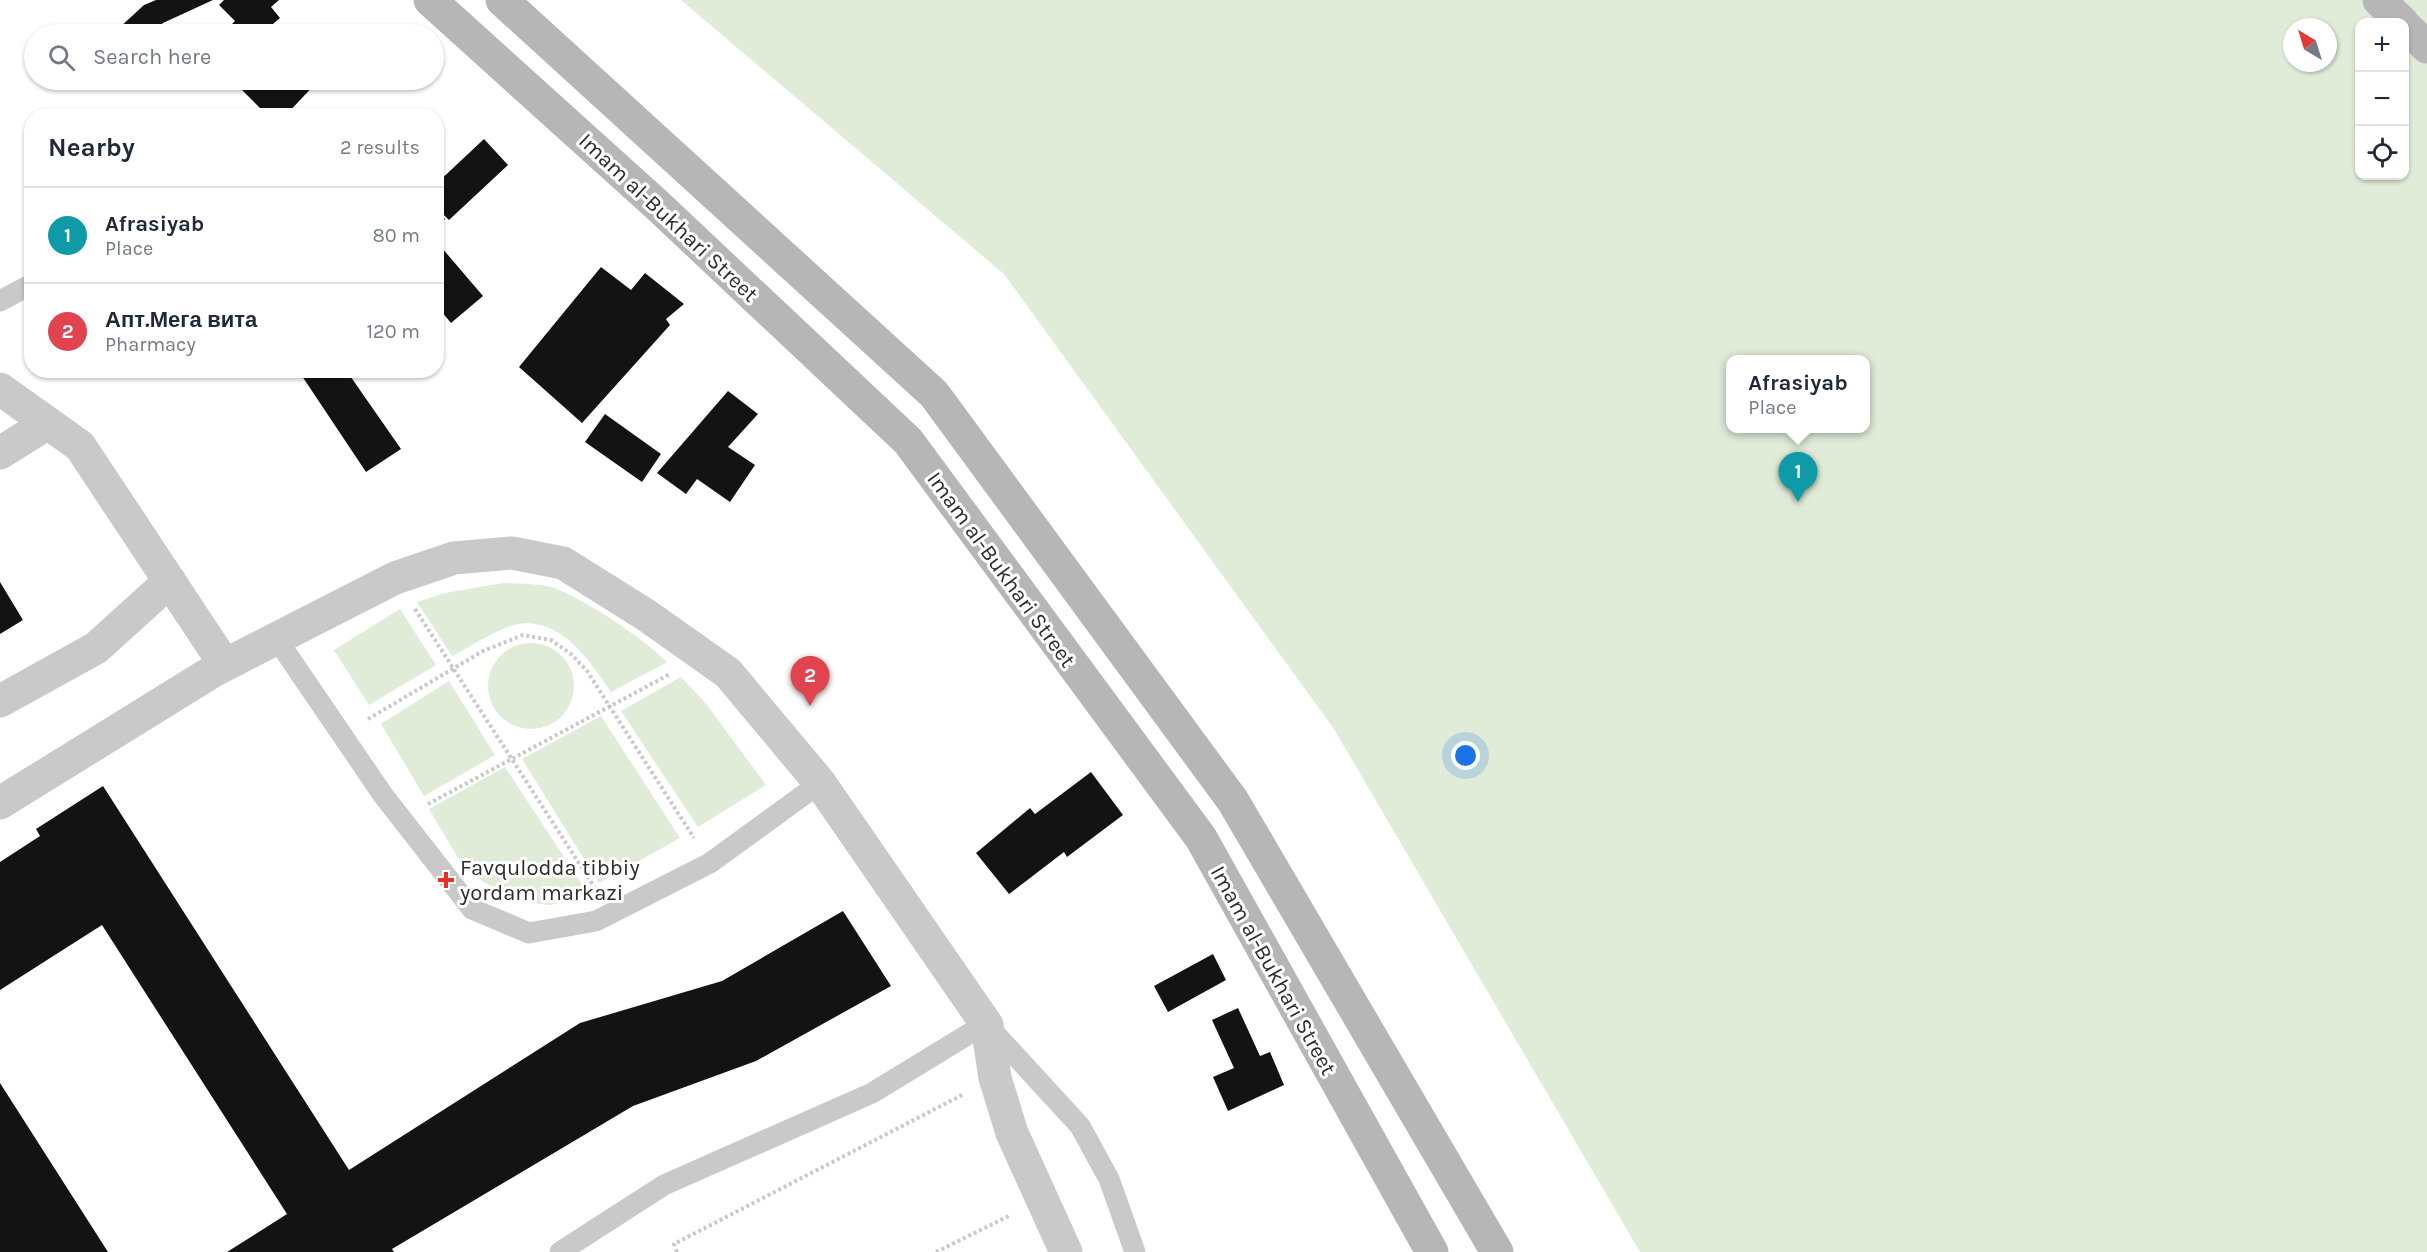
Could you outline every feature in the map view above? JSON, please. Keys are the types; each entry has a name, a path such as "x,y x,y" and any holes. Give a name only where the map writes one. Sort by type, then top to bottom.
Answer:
{"main road":[{"name":"Imam al-Bukhari Street","path":"430,0 656,204 908,441 1201,838 1432,1252"},
{"name":"Imam al-Bukhari Street","path":"502,0 934,394 1233,801 1497,1252"},
{"path":"2379,0 2397,18"},
{"path":"2409,30 2427,47"}],"street":[{"path":"0,389 80,446 225,665"},
{"path":"0,453 48,423"},
{"path":"0,803 225,665 395,578 454,558 512,553 563,563 646,615 728,673 820,783 980,1029 1012,1133 1066,1252"},
{"path":"0,701 96,648 170,581"}],"lane":[{"path":"0,301 24,288"},
{"path":"276,638 401,819 471,909 529,933 596,921 611,914 710,862 820,783"},
{"path":"560,1252 664,1185 872,1093 980,1029 1080,1125 1109,1179 1135,1252"}],"path":[{"path":"395,578 611,914"},
{"path":"342,735 483,651 523,635 551,640 571,654 587,671 710,862"},
{"path":"401,819 705,655"},
{"path":"677,1252 674,1244 995,1078"},
{"path":"936,1252 1042,1200"}],"green space":[{"path":"681,0 2427,0 2427,1252 1640,1252 1334,729 1004,274"},
{"path":"503,583 542,585 567,593 613,620 667,662 611,692 593,666 571,642 545,626 530,623 507,627 452,656 417,602 445,593"},
{"path":"400,609 436,665 369,705 334,650"},
{"path":"531,643 548,646 562,655 571,669 574,686 571,703 562,717 548,726 531,729 514,726 500,717 491,703 488,686 491,669 500,655 514,646"},
{"path":"681,677 707,705 766,785 698,827 621,711"},
{"path":"449,681 495,755 424,796 381,724"},
{"path":"601,716 680,838 599,883 522,759"},
{"path":"505,767 585,889 582,896 551,905 515,901 471,874 457,856 429,809"}],"building":[{"path":"156,0 213,0 162,24 123,24 144,5"},
{"path":"224,0 279,0 271,7 280,18 273,24 232,24 235,21 219,5"},
{"path":"242,90 310,90 293,108 260,108"},
{"path":"484,139 508,165 449,220 444,215 444,176"},
{"path":"444,250 483,296 451,323 444,315"},
{"path":"601,267 631,290 645,273 684,304 666,319 670,325 582,423 519,367"},
{"path":"303,378 352,378 401,449 366,472"},
{"path":"728,391 758,414 728,447 755,465 730,502 697,479 686,494 657,473"},
{"path":"605,414 661,454 642,482 585,442"},
{"path":"0,582 23,620 0,634"},
{"path":"1091,772 1123,815 1067,857 1064,852 1009,894 976,853 1030,808 1035,814"},
{"path":"103,786 349,1170 580,1023 722,981 843,911 891,986 756,1061 633,1106 392,1249 394,1252 227,1252 287,1214 102,925 0,990 0,862 40,836 36,829"},
{"path":"1213,954 1226,980 1168,1012 1154,986"},
{"path":"1238,1008 1260,1056 1270,1052 1284,1085 1228,1111 1213,1077 1234,1068 1212,1020"},
{"path":"0,1083 108,1252 0,1252"}],"place":[{"name":"Afrasiyab","path":"1798,502"},
{"name":"Апт.Мега вита","path":"810,706"},
{"name":"Favqulodda tibbiy yordam markazi","path":"446,880"}]}
